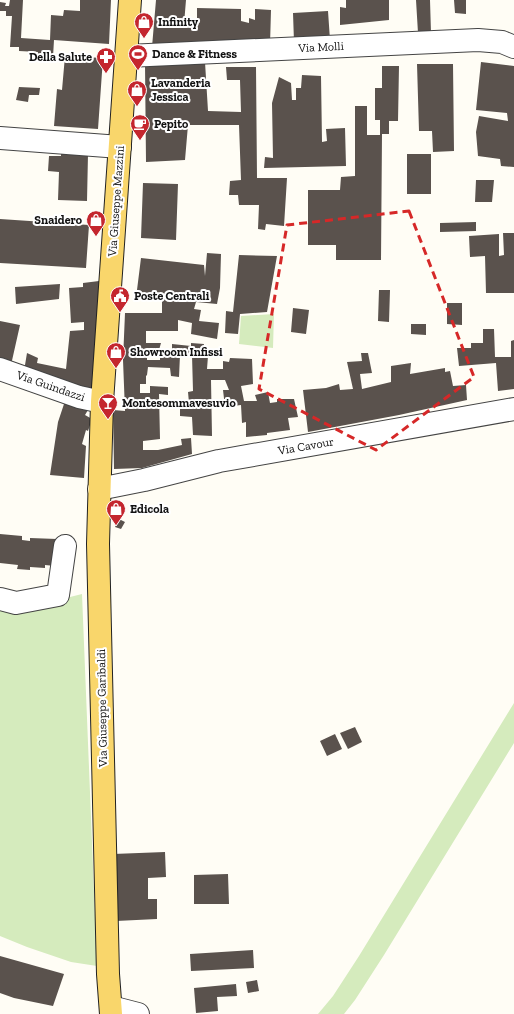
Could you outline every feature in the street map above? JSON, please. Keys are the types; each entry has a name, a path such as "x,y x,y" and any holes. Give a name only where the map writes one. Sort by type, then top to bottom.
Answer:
{"main road":[{"name":"Via Giuseppe Mazzini","path":"102,402 130,0"},
{"name":"Via Giuseppe Garibaldi","path":"102,402 98,489 98,544 108,974 111,1010"}],"street":[{"name":"Via Molli","path":"127,56 478,40 502,42 514,47"},
{"path":"0,138 120,147"},
{"name":"Via Guindazzi","path":"0,369 79,397 102,402"},
{"name":"Via Cavour","path":"98,489 144,480 218,461 514,409"},
{"path":"0,599 16,603 58,595 65,546"},
{"path":"111,1010 138,1014"}],"highlighted area":[{"path":"409,211 474,377 376,450 259,389 287,225"}],"green space":[{"path":"274,314 273,348 239,344 241,316"},
{"path":"82,594 97,966 71,962 0,936 0,605 62,599"},
{"path":"514,703 514,743 384,955 355,1000 344,1014 318,1014 333,996 359,956"}],"building":[{"path":"10,0 23,0 21,38 50,40 51,15 63,16 64,10 80,11 80,0 111,0 109,44 54,40 53,57 37,56 38,52 19,51 19,47 10,47 12,16 6,16 6,11 0,11 0,2 6,3 5,6 9,6"},
{"path":"156,0 186,0 184,24 197,23 197,8 241,9 241,21 249,23 249,18 255,20 255,9 271,10 270,45 152,47"},
{"path":"346,0 389,0 389,20 340,25 340,7 346,8"},
{"path":"416,0 430,0 431,33 418,33"},
{"path":"454,0 466,0 466,14 455,13"},
{"path":"328,11 330,40 294,42 293,13"},
{"path":"65,56 103,58 98,129 54,126 57,89 62,90"},
{"path":"205,62 208,111 241,112 240,80 227,80 226,67 256,67 257,178 287,178 284,226 266,224 265,230 258,229 259,205 239,205 238,195 229,195 230,181 241,180 239,125 188,125 185,160 146,162 145,64"},
{"path":"481,62 514,66 514,167 501,166 500,159 478,156 476,132 479,116 508,121 507,113 476,110"},
{"path":"417,64 453,64 454,151 433,152 432,131 419,131"},
{"path":"382,66 399,66 398,121 389,121 389,134 382,134 381,260 336,260 336,245 308,245 308,190 340,190 341,177 355,176 355,106 367,106 367,135 380,135 380,120 375,120 375,88 382,88"},
{"path":"302,75 321,76 322,142 327,141 326,129 345,128 346,166 264,168 265,157 273,158 272,103 279,77 291,83 292,100 296,100 296,88 301,88"},
{"path":"19,87 40,88 39,95 29,95 28,102 16,100"},
{"path":"61,153 88,154 87,201 58,200 59,172 48,171 49,156 61,156"},
{"path":"407,154 431,154 431,194 407,194"},
{"path":"476,180 494,180 492,202 475,202"},
{"path":"143,183 178,184 176,240 141,238"},
{"path":"0,219 89,225 86,268 0,263"},
{"path":"476,222 476,231 440,232 440,223"},
{"path":"503,233 514,233 514,293 486,293 485,256 470,257 469,236 499,234 499,256 504,255"},
{"path":"207,253 221,254 220,288 217,304 196,302 194,309 201,310 199,321 219,323 217,339 191,334 192,323 178,320 178,331 146,331 146,343 161,343 159,350 147,348 147,360 160,360 160,355 172,356 172,344 191,346 191,343 204,344 202,356 208,356 207,369 223,369 223,361 229,362 230,358 252,359 253,384 241,386 244,401 257,401 255,395 268,392 270,403 277,402 277,399 294,399 298,417 288,418 290,430 267,433 267,435 246,437 246,422 242,423 241,405 225,407 223,390 229,390 225,380 211,380 212,436 193,435 192,417 180,416 180,404 189,403 188,392 193,391 192,355 180,355 179,377 171,376 170,368 148,367 146,384 140,384 140,393 150,393 150,386 168,387 168,395 159,394 160,439 143,441 143,450 158,450 182,445 181,439 191,438 192,454 142,468 114,469 113,410 125,411 123,360 125,313 162,313 162,300 136,298 141,258 204,265 205,276"},
{"path":"239,255 277,256 267,312 240,314 238,334 225,333 226,311 233,312"},
{"path":"99,281 95,392 24,371 27,353 38,358 37,363 66,369 70,331 84,330 84,322 71,323 69,288 83,287 83,283"},
{"path":"60,284 59,299 16,304 15,287"},
{"path":"379,290 390,290 389,322 378,321"},
{"path":"447,303 462,303 462,325 447,324"},
{"path":"293,308 309,310 306,334 291,332"},
{"path":"0,321 20,325 11,365 0,362"},
{"path":"411,324 426,324 426,335 411,334"},
{"path":"483,329 494,329 495,357 511,357 511,341 514,340 514,389 498,391 496,363 459,366 457,348 471,348 471,343 483,343"},
{"path":"361,353 368,353 372,373 360,374 362,389 391,382 391,366 411,363 410,374 445,368 445,372 450,371 453,386 466,385 467,400 399,415 308,432 303,390 326,388 339,384 340,390 353,389 347,362 362,361"},
{"path":"65,401 88,410 85,415 92,419 88,431 86,430 82,444 86,446 84,478 50,475 58,422"},
{"path":"119,519 125,522 121,529 115,527"},
{"path":"0,534 22,536 22,540 30,541 30,538 57,539 55,566 45,565 45,568 30,567 30,570 17,569 18,565 0,563"},
{"path":"355,727 362,742 348,749 340,733"},
{"path":"335,734 342,749 327,756 320,741"},
{"path":"165,852 166,877 148,878 148,899 157,899 157,919 116,921 113,854"},
{"path":"228,874 229,904 194,904 194,875"},
{"path":"253,950 254,968 191,971 190,954"},
{"path":"0,956 64,974 53,1006 14,998 0,993"},
{"path":"257,980 259,991 248,993 246,982"},
{"path":"236,984 237,996 217,997 218,1011 196,1013 194,988"}],"place":[{"name":"Infinity","path":"144,39"},
{"name":"Dance & Fitness","path":"138,71"},
{"name":"Della Salute","path":"106,74"},
{"name":"Lavanderia Jessica","path":"137,107"},
{"name":"Pepito","path":"140,141"},
{"name":"Snaidero","path":"96,237"},
{"name":"Poste Centrali","path":"120,313"},
{"name":"Showroom Infissi","path":"116,369"},
{"name":"Montesommavesuvio","path":"108,420"},
{"name":"Edicola","path":"116,526"}]}
